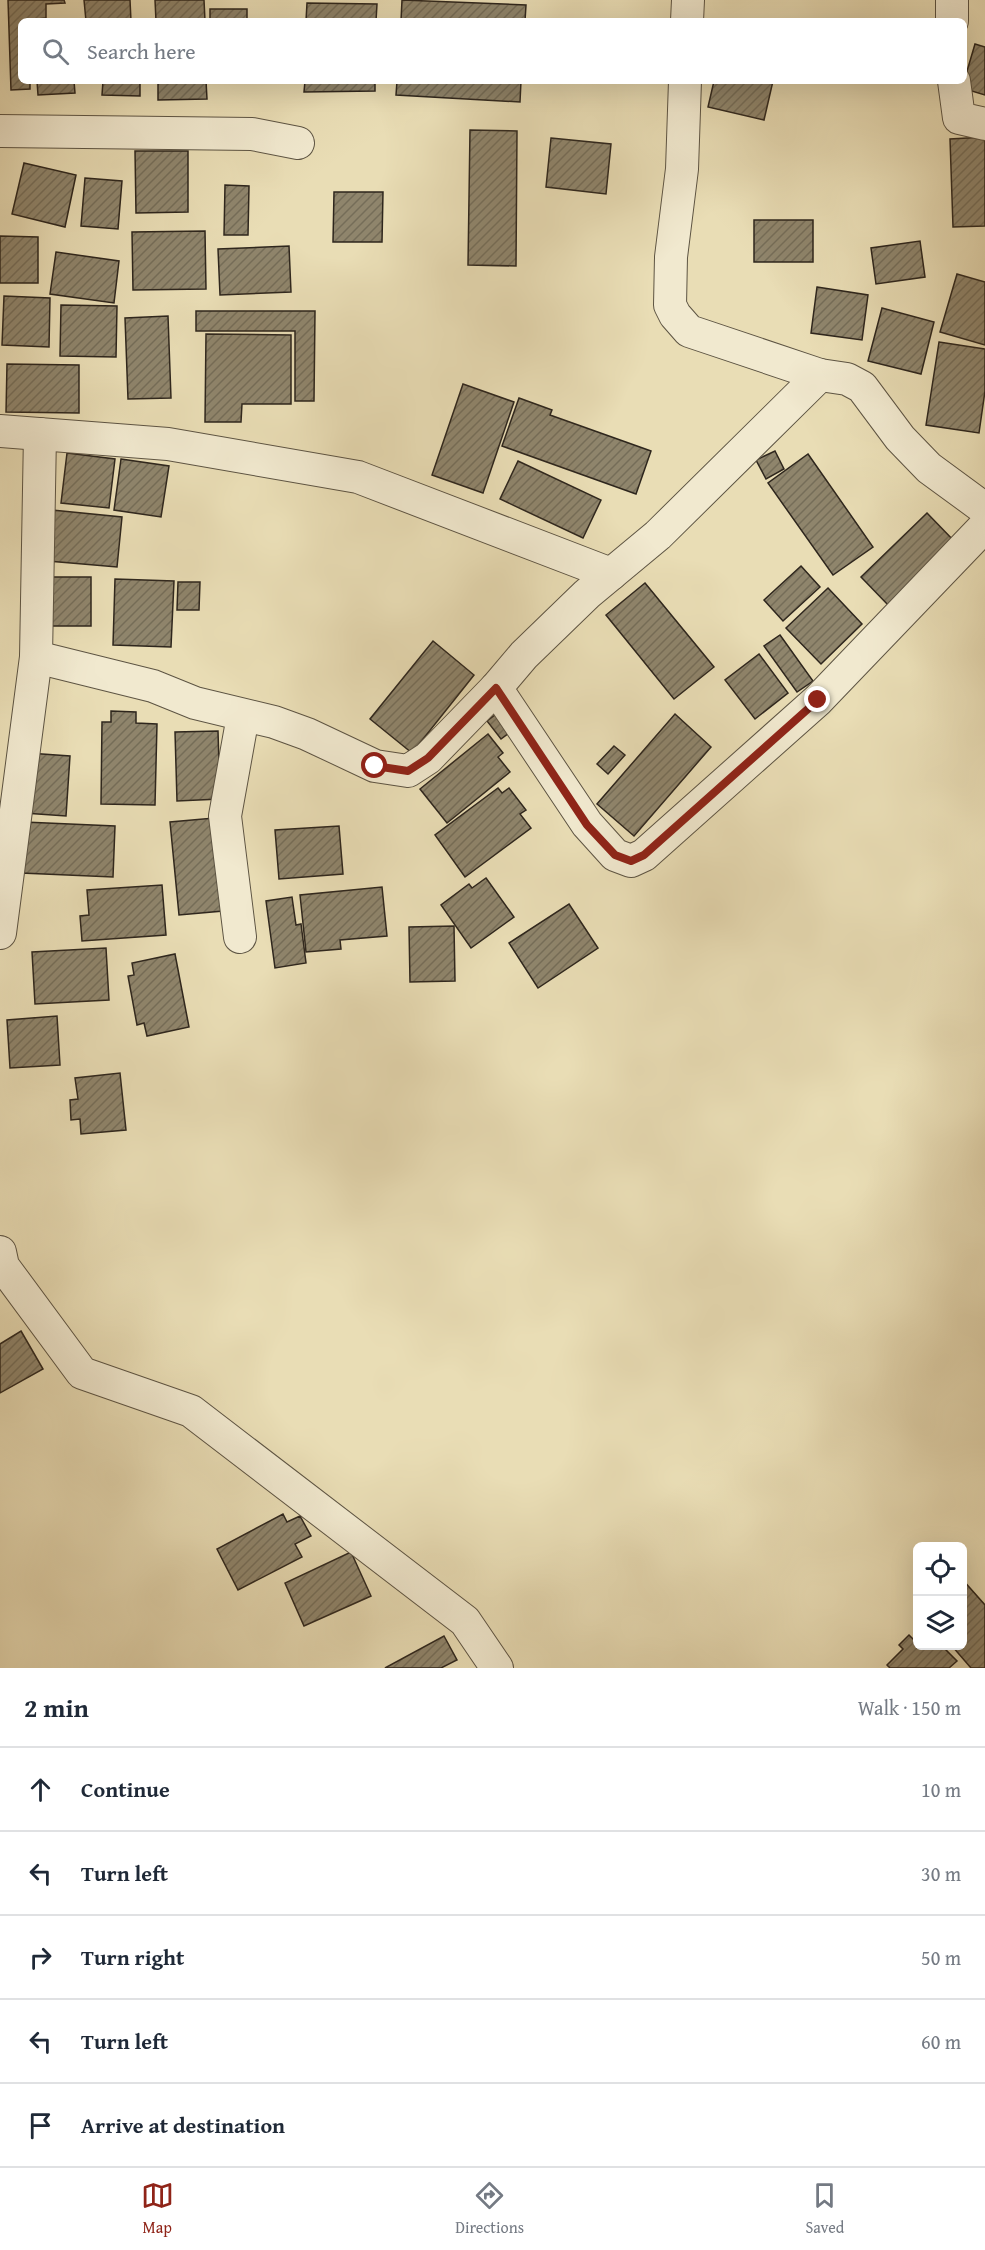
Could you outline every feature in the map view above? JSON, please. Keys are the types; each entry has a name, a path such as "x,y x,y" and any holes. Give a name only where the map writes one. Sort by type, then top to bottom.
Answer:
{"street":[{"path":"952,0 952,18"},
{"path":"685,84 682,169 671,257 670,305 675,315 689,331 820,375 847,379 862,387 900,438 929,468 985,509"},
{"path":"954,84 958,118 985,124"},
{"path":"0,131 252,134 298,143"},
{"path":"36,657 153,686 195,703 274,722 307,734 375,766 408,771 428,758 496,688 524,655 611,574 658,535 820,375"},
{"path":"0,431 168,444 358,477 611,574"},
{"path":"0,933 36,657 40,434"},
{"path":"496,688 587,825 615,855 631,861 644,855 818,700 985,526"},
{"path":"240,937 225,816 243,716"},
{"path":"0,1252 3,1266 82,1373 191,1412 465,1621 497,1668"}],"building":[{"path":"8,0 64,0 65,3 46,4 46,18 18,18 18,84 30,84 30,89 11,90"},
{"path":"84,0 130,0 131,18 86,18"},
{"path":"155,0 204,0 205,18 156,18"},
{"path":"402,0 526,5 525,18 401,18"},
{"path":"307,3 377,4 376,18 306,18"},
{"path":"210,9 247,9 247,18 210,18"},
{"path":"975,44 985,47 985,95 962,88 963,84 967,84 967,71"},
{"path":"37,84 74,84 75,93 38,95"},
{"path":"103,84 140,84 140,96 102,95"},
{"path":"158,84 206,84 207,99 158,100"},
{"path":"305,84 375,84 375,91 304,92"},
{"path":"397,84 521,84 520,102 396,95"},
{"path":"713,84 772,84 764,120 708,107"},
{"path":"470,130 517,131 516,266 468,265"},
{"path":"985,137 985,226 953,227 950,139"},
{"path":"551,138 611,144 606,194 546,187"},
{"path":"135,151 188,151 188,212 136,213"},
{"path":"24,163 76,175 65,227 12,214"},
{"path":"85,178 122,181 118,229 81,226"},
{"path":"225,185 249,186 248,235 224,235"},
{"path":"334,192 383,192 382,242 333,242"},
{"path":"754,220 813,220 813,262 754,262"},
{"path":"205,231 206,289 133,290 132,232"},
{"path":"0,236 38,237 38,283 0,283"},
{"path":"920,241 925,277 876,284 871,248"},
{"path":"289,246 291,292 220,295 218,249"},
{"path":"56,252 119,261 114,303 50,294"},
{"path":"957,274 985,282 985,345 940,332"},
{"path":"817,287 868,295 862,340 811,333"},
{"path":"4,296 50,298 49,347 2,345"},
{"path":"61,305 117,306 116,357 60,356"},
{"path":"882,308 934,322 921,374 868,361"},
{"path":"196,311 315,311 314,401 295,401 295,331 196,331"},
{"path":"168,316 171,398 128,399 125,318"},
{"path":"206,334 291,335 291,404 242,404 241,422 205,422"},
{"path":"939,342 985,349 985,391 979,433 926,425"},
{"path":"7,364 79,365 79,413 6,412"},
{"path":"463,384 514,402 483,493 432,475"},
{"path":"519,398 552,410 550,415 651,451 636,494 502,446"},
{"path":"775,451 784,469 766,479 756,460"},
{"path":"67,453 115,459 109,508 61,503"},
{"path":"808,454 873,547 833,575 768,483"},
{"path":"121,459 169,466 161,517 114,510"},
{"path":"518,461 601,500 583,538 500,499"},
{"path":"52,510 122,517 117,567 48,561"},
{"path":"927,513 956,543 890,607 861,577"},
{"path":"801,566 820,587 783,621 764,600"},
{"path":"38,577 91,577 91,626 38,626"},
{"path":"115,579 174,581 171,647 113,645"},
{"path":"178,582 200,582 199,610 177,610"},
{"path":"645,583 714,667 674,699 606,615"},
{"path":"828,588 862,624 821,664 786,628"},
{"path":"780,635 813,681 797,692 764,646"},
{"path":"433,641 474,675 412,753 370,719"},
{"path":"759,654 788,693 755,719 725,680"},
{"path":"111,711 136,712 136,723 157,724 155,805 101,804 102,722 111,722"},
{"path":"499,712 513,730 501,739 487,721"},
{"path":"675,714 711,747 634,836 597,804"},
{"path":"218,731 220,799 177,801 175,732"},
{"path":"488,734 503,753 498,757 510,772 447,823 420,789"},
{"path":"614,746 625,755 608,774 597,764"},
{"path":"28,753 70,756 66,816 24,813"},
{"path":"498,788 502,793 509,788 526,810 520,814 531,828 465,877 435,835"},
{"path":"214,818 223,911 179,915 170,822"},
{"path":"24,822 115,826 113,877 21,873"},
{"path":"339,826 343,874 279,879 275,830"},
{"path":"486,878 514,917 471,948 441,905 469,884 472,888"},
{"path":"162,885 166,935 82,941 80,916 89,915 87,890"},
{"path":"382,887 387,936 340,940 341,949 306,952 300,895"},
{"path":"292,897 296,925 301,924 306,963 275,968 266,901"},
{"path":"569,904 598,948 538,988 509,943"},
{"path":"454,926 455,981 410,982 409,927"},
{"path":"106,948 109,1000 35,1004 32,952"},
{"path":"175,954 189,1027 147,1036 144,1023 137,1025 128,976 134,975 132,963"},
{"path":"57,1016 60,1065 10,1068 7,1020"},
{"path":"120,1073 126,1130 81,1134 80,1119 71,1120 70,1100 78,1099 75,1078"},
{"path":"21,1331 43,1369 0,1393 0,1344"},
{"path":"283,1514 287,1522 300,1516 311,1536 295,1544 302,1557 238,1590 217,1549"},
{"path":"351,1552 371,1596 304,1626 285,1583"},
{"path":"967,1585 985,1605 985,1668 971,1668 955,1650 967,1650"},
{"path":"909,1635 913,1639 913,1650 946,1650 957,1661 949,1668 890,1668 887,1665 903,1649 899,1645"},
{"path":"444,1636 457,1660 441,1668 385,1668"}],"route":[{"path":"375,766 408,771 428,758 496,688 587,825 615,855 631,861 644,855 818,700"}]}
